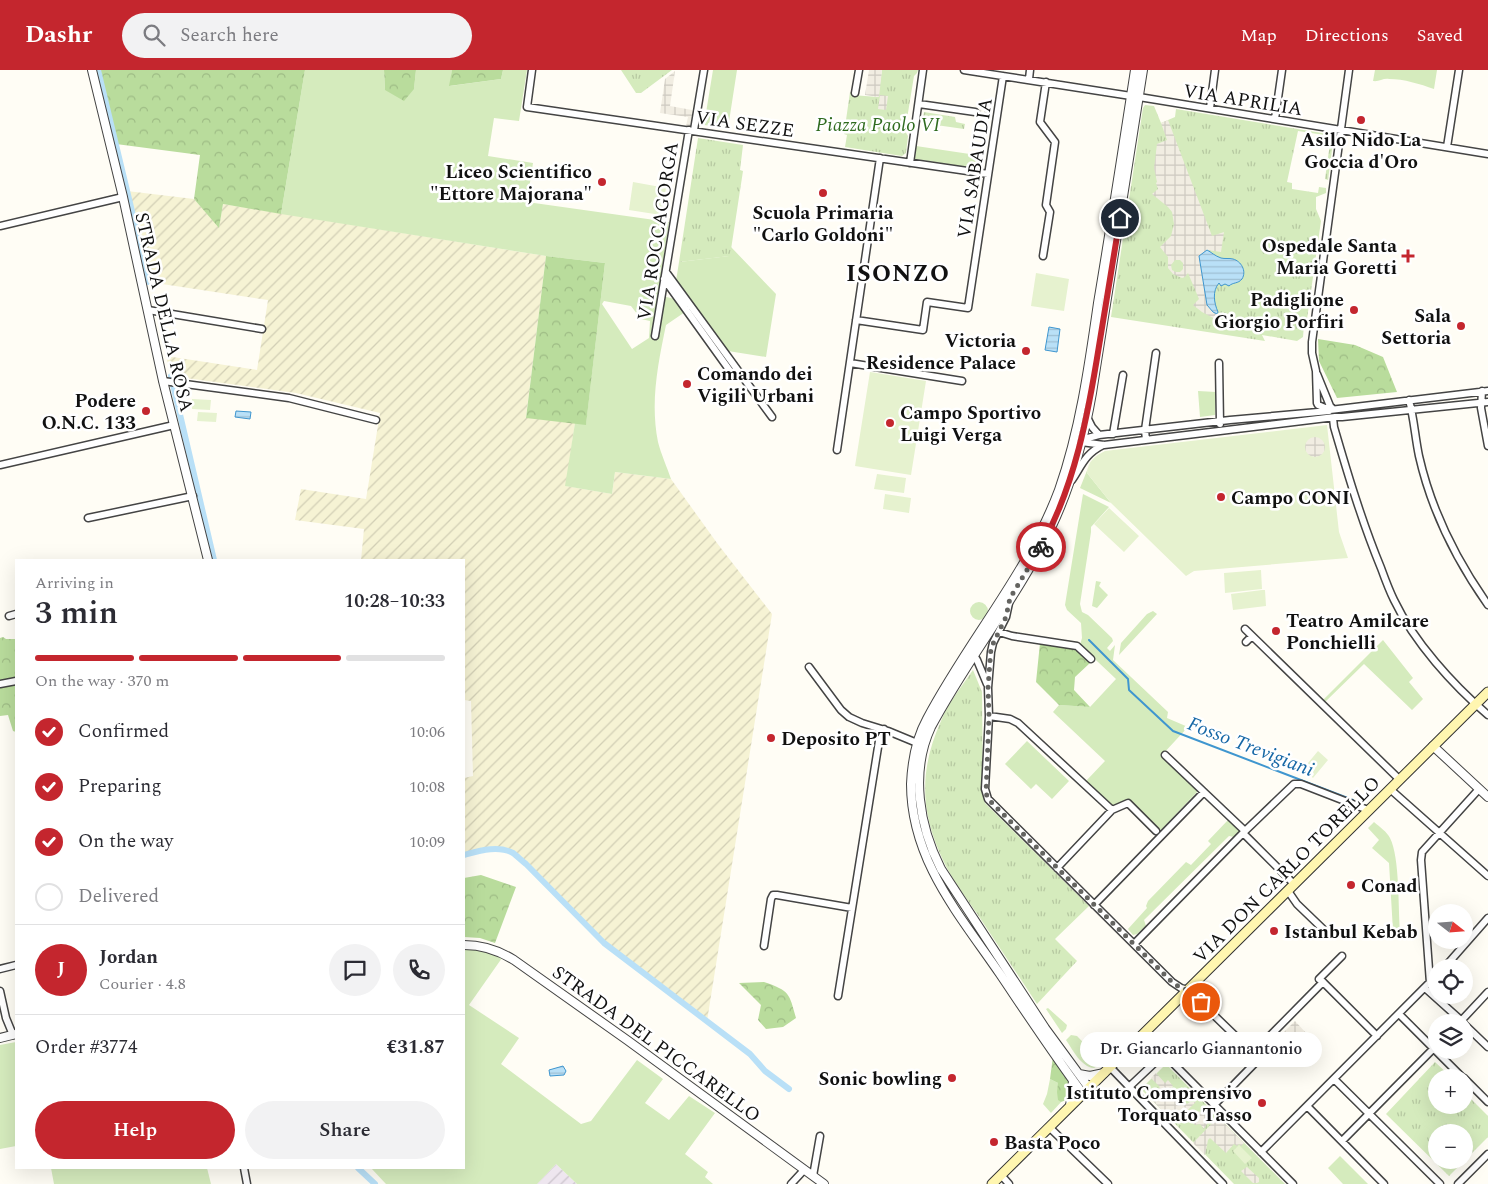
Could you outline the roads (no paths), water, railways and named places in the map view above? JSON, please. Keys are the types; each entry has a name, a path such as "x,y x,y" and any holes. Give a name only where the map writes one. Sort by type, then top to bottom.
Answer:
{"main road":[{"name":"VIA DON CARLO TORELLO","path":"992,1184 1488,692"}],"street":[{"name":"STRADA DELLA ROSA","path":"92,70 123,197 163,381 208,559"},
{"name":"VIA SEZZE","path":"532,70 527,107 988,174"},
{"name":"VIA ROCCAGORGA","path":"655,336 691,130 704,70"},
{"path":"855,93 859,70"},
{"path":"910,163 924,70"},
{"name":"VIA APRILIA","path":"964,70 1488,154"},
{"path":"1029,79 1030,70"},
{"path":"1086,1091 1079,1074 1045,1028 949,882 935,856 924,826 921,809 921,762 926,741 936,718 1036,540 1058,492 1087,417 1135,96 1135,70"},
{"path":"1069,484 1135,96 1143,70"},
{"path":"1210,108 1215,70"},
{"path":"1275,119 1282,70"},
{"path":"1331,410 1316,371 1312,353 1312,342 1350,70"},
{"path":"1447,147 1460,70"},
{"name":"VIA SABAUDIA","path":"856,320 923,330 927,302 968,308 1003,76"},
{"path":"1043,256 1050,212 1046,206 1055,142 1040,122 1046,82"},
{"path":"919,104 975,112"},
{"path":"988,114 997,116"},
{"path":"837,450 880,158"},
{"path":"0,226 123,197"},
{"path":"665,275 772,417"},
{"path":"148,310 262,329"},
{"path":"1146,440 1145,430 1156,352"},
{"path":"1219,362 1221,431"},
{"path":"850,363 962,381"},
{"path":"1316,371 1317,403 1337,413 1333,417 1334,427 1355,499 1394,600 1426,650 1441,669 1488,715"},
{"path":"1113,434 1123,375"},
{"path":"163,381 289,398 376,420"},
{"path":"1077,442 1099,435 1485,391 1484,402 1480,408 1488,446"},
{"path":"1408,400 1412,410 1419,456 1439,516 1468,575 1488,605"},
{"path":"1077,442 1104,445 1333,417 1484,402"},
{"path":"1087,417 1090,425 1099,435"},
{"path":"0,465 174,425"},
{"path":"1086,1091 1073,1081 940,886 925,856 916,830 912,802 912,771 917,743 929,715 1010,598 1045,539 1069,484 1086,456 1096,448 1104,445"},
{"path":"88,518 193,496"},
{"path":"1010,598 1006,617 991,648 988,688 989,716 986,794 991,802 1172,982 1188,990 1253,1053 1256,1062 1214,1104"},
{"path":"9,616 15,614"},
{"path":"1245,629 1399,780"},
{"path":"999,632 1012,636 1077,646 1091,659"},
{"path":"1246,642 1252,636"},
{"path":"972,652 988,688"},
{"path":"809,667 847,715 862,724 884,730 917,743"},
{"path":"0,684 15,681"},
{"path":"989,716 1010,719 1018,723 1112,810"},
{"path":"838,996 879,741 884,730"},
{"path":"1432,746 1488,797"},
{"path":"1164,755 1244,832 1290,888 1297,904 1323,929"},
{"path":"1134,944 1294,784 1301,784 1368,810"},
{"path":"1390,789 1488,876"},
{"path":"1261,1152 1428,985 1421,856 1424,849 1479,789"},
{"path":"1094,905 1204,792"},
{"path":"1057,868 1112,810 1128,803 1156,831"},
{"path":"764,946 773,896 777,895 852,908"},
{"path":"1452,959 1488,918"},
{"name":"STRADA DEL PICCARELLO","path":"465,945 490,948 514,960 824,1184"},
{"path":"1342,956 1319,979 1377,1036"},
{"path":"0,969 15,966"},
{"path":"1172,982 1176,989 1177,1000"},
{"path":"1253,1053 1323,982"},
{"path":"0,991 7,1021 15,1035 0,1038"},
{"path":"1469,1014 1488,992"},
{"path":"1445,1004 1455,1014"},
{"path":"1399,1014 1428,1041"},
{"path":"1473,1032 1488,1046"},
{"path":"1144,1034 1294,1184"},
{"path":"1129,1088 1164,1054"},
{"path":"1342,1141 1428,1054"},
{"path":"1446,1059 1456,1069"},
{"path":"1079,1074 1092,1076 1107,1070 1129,1088 1223,1184"},
{"path":"1334,1079 1440,1184"},
{"path":"1070,1106 1073,1081"},
{"path":"1473,1087 1488,1102"},
{"path":"1307,1106 1384,1184"},
{"path":"1050,1127 1108,1184"},
{"path":"813,1176 820,1136"},
{"path":"1458,1184 1488,1154"},
{"path":"244,1169 248,1184"},
{"path":"791,1184 804,1170"},
{"path":"1000,1176 1009,1184"}],"water":[{"path":"1207,250 1221,258 1236,260 1241,264 1244,273 1239,282 1229,286 1225,284 1221,286 1219,283 1217,286 1214,297 1217,314 1207,305 1199,256"},
{"path":"1049,327 1060,329 1057,352 1045,350"},
{"path":"236,411 251,412 250,419 235,417"},
{"path":"563,1066 566,1071 564,1075 550,1076 549,1070"}],"waterway":[{"path":"98,70 149,282"},
{"path":"171,376 214,559"},
{"name":"Fosso Trevigiani","path":"1089,640 1128,679 1129,690 1173,731 1353,800"},
{"path":"465,855 495,849 513,853 604,943 750,1054 765,1071 789,1089"},
{"path":"359,1169 375,1184"}],"tunnel":[{"path":"975,112 988,114"}],"place":[{"name":"Asilo Nido La Goccia d'Oro","path":"1361,120"},
{"name":"Liceo Scientifico \"Ettore Majorana\"","path":"602,182"},
{"name":"Scuola Primaria \"Carlo Goldoni\"","path":"823,193"},
{"name":"Ospedale Santa Maria Goretti","path":"1408,256"},
{"name":"Padiglione Giorgio Porfiri","path":"1354,310"},
{"name":"Sala Settoria","path":"1461,326"},
{"name":"Victoria Residence Palace","path":"1026,351"},
{"name":"Comando dei Vigili Urbani","path":"687,384"},
{"name":"Podere O.N.C. 133","path":"146,411"},
{"name":"Campo Sportivo Luigi Verga","path":"890,423"},
{"name":"Campo CONI","path":"1221,497"},
{"name":"Teatro Amilcare Ponchielli","path":"1276,631"},
{"name":"Deposito PT","path":"771,738"},
{"name":"Conad","path":"1351,885"},
{"name":"Istanbul Kebab","path":"1274,931"},
{"name":"Dr. Giancarlo Giannantonio","path":"1201,1002"},
{"name":"Sonic bowling","path":"952,1078"},
{"name":"Istituto Comprensivo Torquato Tasso","path":"1262,1103"},
{"name":"Basta Poco","path":"994,1142"}],"district":[{"name":"ISONZO","path":"898,273"}],"park label":[{"name":"Piazza Paolo VI","path":"878,124"}]}
